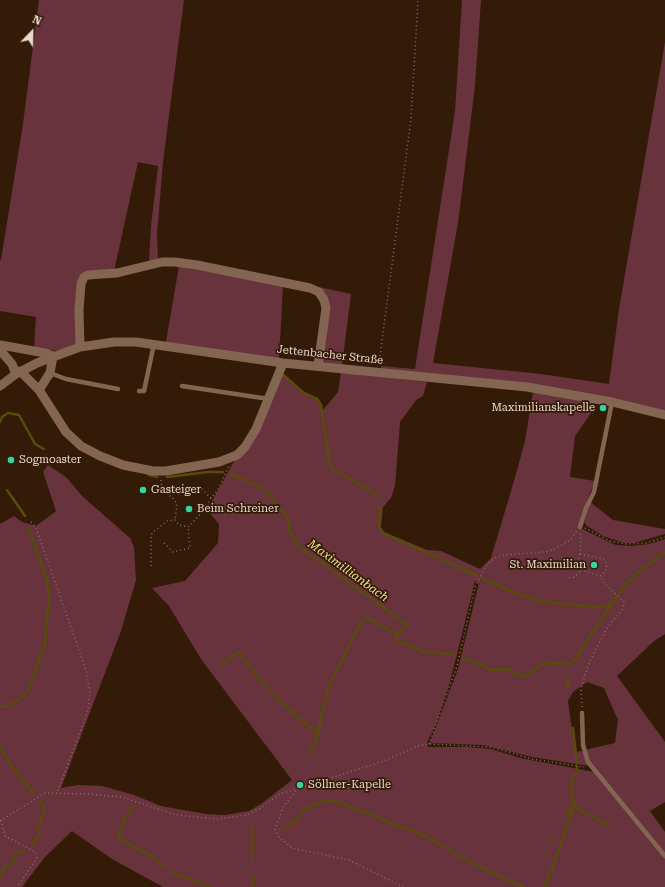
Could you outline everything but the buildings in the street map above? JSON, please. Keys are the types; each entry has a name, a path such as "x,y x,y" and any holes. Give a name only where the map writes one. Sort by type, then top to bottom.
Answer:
{"street":[{"path":"80,347 78,310 81,284 84,277 88,275 117,273 162,262 175,262 197,265 310,288 319,292 324,300 326,308 318,366"},
{"name":"Jettenbacher Straße","path":"0,386 18,372 53,356 80,347 114,342 154,344 283,363 527,388 612,402 665,415"},
{"path":"0,345 45,353 53,356 50,373 39,390"},
{"path":"0,350 18,372 39,390 66,432 81,446 100,456 123,465 162,472 230,459 245,447 252,438 283,363"}],"lane":[{"path":"139,391 144,391 154,344"},
{"path":"50,373 66,379 118,389"},
{"path":"182,386 269,399"},
{"path":"580,526 594,492 612,402"},
{"path":"582,713 585,754 594,769 665,856"}],"path":[{"path":"379,373 380,353 411,119 418,0"},
{"path":"188,527 200,516 223,480 230,459"},
{"path":"162,472 162,491 172,497 177,504 174,520"},
{"path":"199,486 211,498"},
{"path":"151,566 152,533 167,520 174,520 180,525 188,527"},
{"path":"31,522 36,528 80,655 90,693 88,711 84,725 57,793"},
{"path":"580,526 604,538 627,544 646,543 665,537"},
{"path":"580,526 579,564 582,570 600,576 605,584 624,602 622,610 607,628 590,661 581,688 582,713"},
{"path":"429,744 457,666 475,587 486,566 495,558 502,555 535,554 553,550 570,540 580,526"},
{"path":"164,543 173,552 190,548 188,527"},
{"path":"580,554 604,559 607,565 605,572 600,576"},
{"path":"569,578 574,577 582,570"},
{"path":"17,887 37,858 35,852 5,836 1,820 45,793 121,797 177,815 217,819 247,815 260,809 280,794 297,790 384,761 418,746 429,744 491,748 532,759 594,769"},
{"path":"297,790 283,807 276,829 279,837 297,849 349,860 403,887"}],"shaded area":[{"path":"39,0 184,0 163,162 157,234 158,261 149,260 151,226 158,166 138,162 114,271 84,274 77,343 60,351 34,349 36,317 0,311 0,260 23,124"},
{"path":"462,0 481,0 475,86 458,223 433,363 541,374 609,384 619,309 665,42 665,411 381,370 381,366 415,369 455,111"},
{"path":"179,266 283,286 279,360 166,342"},
{"path":"314,286 351,294 342,365 322,363 329,309"},
{"path":"341,372 427,382 423,396 416,400 400,422 395,486 391,498 383,507 381,527 384,532 427,550 441,551 480,569 491,558 525,441 533,392 594,402 591,413 575,436 570,477 595,481 581,516 579,526 584,530 616,545 632,546 649,544 665,539 665,634 654,641 617,676 665,742 665,802 650,811 665,832 665,853 590,762 585,750 615,743 618,720 604,688 587,682 573,692 568,701 575,752 582,751 590,766 532,757 484,745 430,743 458,669 479,583 475,581 450,682 436,724 427,742 428,747 468,747 491,749 520,758 594,772 665,858 665,887 163,887 112,859 72,831 45,857 22,887 0,887 0,524 14,516 22,522 36,526 56,511 43,472 48,465 67,478 82,496 130,538 134,547 136,580 121,631 61,788 78,785 102,786 134,795 161,806 206,814 225,815 249,811 261,804 292,780 201,659 169,606 152,588 185,581 218,543 219,524 207,510 283,373 304,392 318,399 323,410 338,392"},
{"path":"590,502 613,520 665,529 665,534 634,543 625,543 603,536 587,526 584,522"}],"waterway":[{"path":"283,375 304,393 317,399 321,405 329,461 332,469 379,496"},
{"path":"0,422 2,417 8,413 19,415 35,444 44,449"},
{"path":"167,477 208,472 223,472"},
{"name":"Maximillianbach","path":"231,474 258,486 268,493 288,519 290,532 301,549 406,624 405,628 397,634 397,640 426,653 436,652 455,655"},
{"path":"149,475 157,477"},
{"path":"7,490 25,516"},
{"path":"380,506 379,528 383,533 423,551"},
{"path":"0,707 8,706 28,691 45,645 49,595 47,579 28,528"},
{"path":"425,552 476,575"},
{"name":"Maximillianbach","path":"618,595 626,584 643,568 665,552"},
{"path":"483,579 539,601 593,607 604,607 611,603"},
{"name":"Maximillianbach","path":"463,658 493,670 509,669 515,675 526,676 540,665 552,663 569,664 573,662 617,596"},
{"path":"309,754 318,735 322,712 330,684 362,620 366,618 397,634"},
{"path":"222,664 239,652 256,675 284,705 318,734"},
{"path":"568,677 568,686"},
{"path":"573,728 577,764"},
{"path":"0,747 8,761 34,794"},
{"path":"545,887 574,805 571,784 577,772 577,767"},
{"path":"285,828 295,821 306,808 328,800 338,802 428,837 468,861 523,887"},
{"path":"33,844 39,835 38,827 45,807 40,801"},
{"path":"566,813 574,805 579,810 610,826"},
{"path":"134,806 126,816 118,836 125,842 155,858 165,867"},
{"path":"252,828 252,859"},
{"path":"0,876 6,866 14,862 16,853 24,851"},
{"path":"173,873 210,887"},
{"path":"252,887 254,881 253,876"}],"place":[{"name":"Maximilianskapelle","path":"603,408"},
{"name":"Sogmoaster","path":"11,460"},
{"name":"Gasteiger","path":"143,490"},
{"name":"Beim Schreiner","path":"189,509"},
{"name":"St. Maximilian","path":"594,565"},
{"name":"Söllner-Kapelle","path":"300,785"}]}
